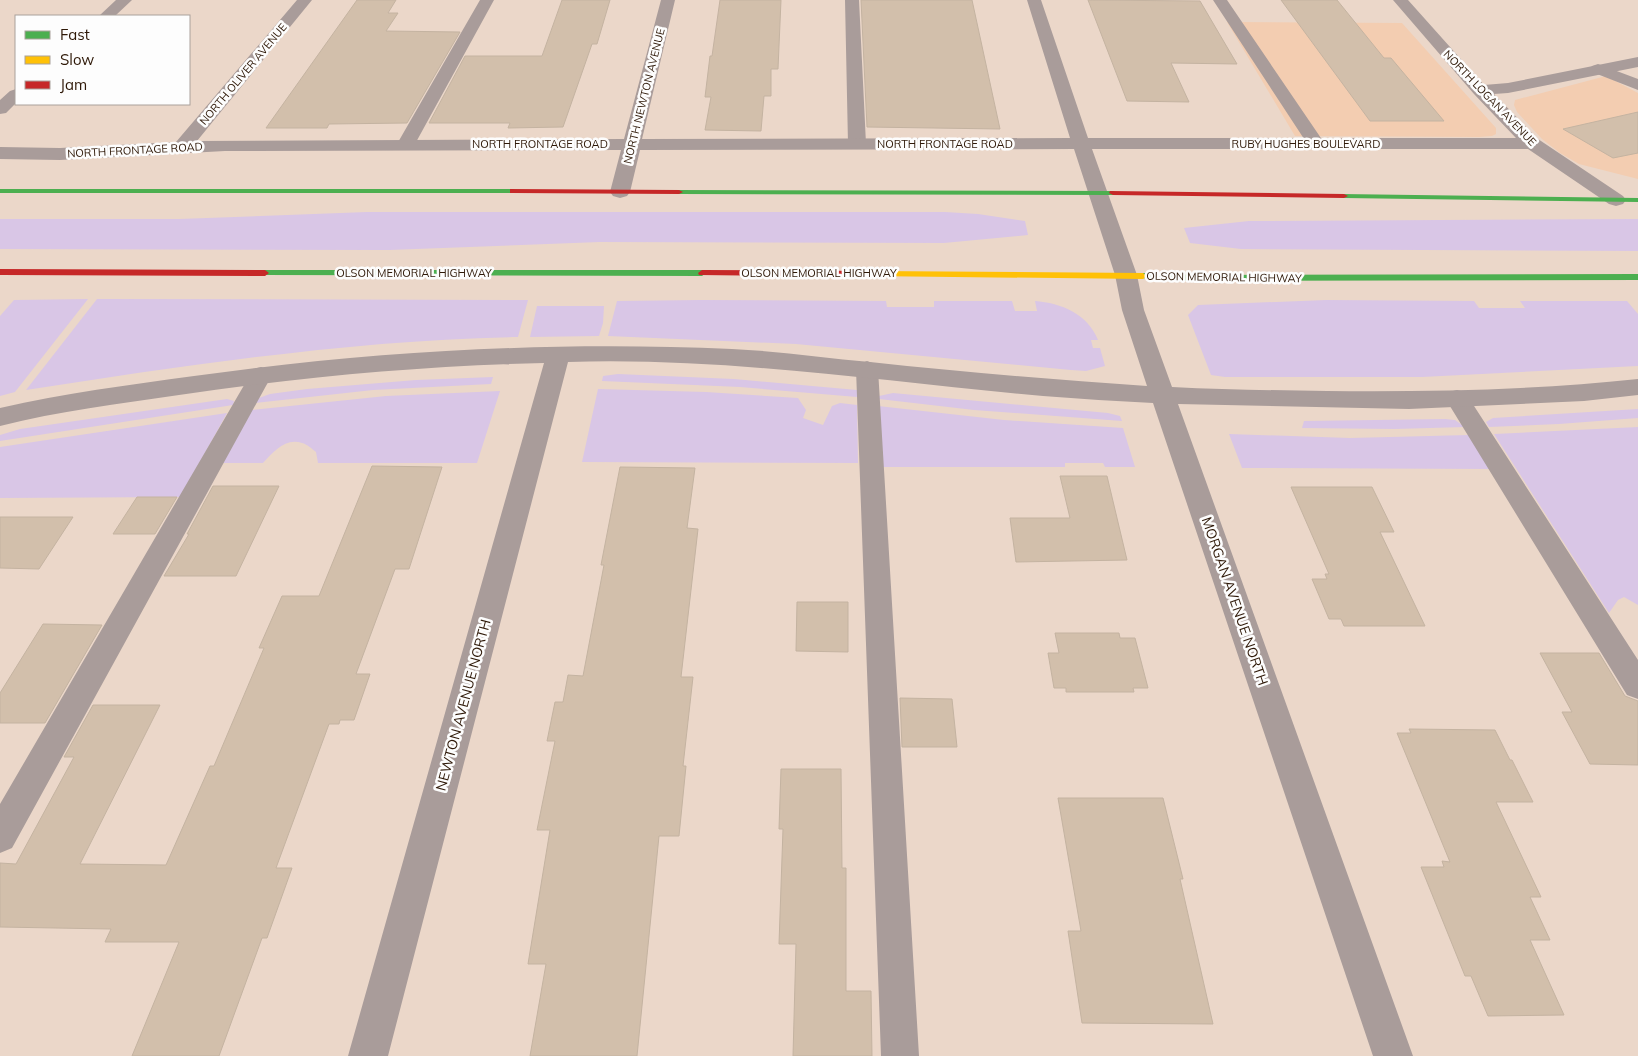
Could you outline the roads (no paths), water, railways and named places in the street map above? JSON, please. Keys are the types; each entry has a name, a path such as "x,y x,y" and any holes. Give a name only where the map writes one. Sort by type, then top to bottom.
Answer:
{"main road":[{"path":"0,191 1097,194 1638,200"},
{"name":"OLSON MEMORIAL HIGHWAY","path":"0,272 1126,275 1196,278 1638,277"}],"street":[{"name":"NORTH OLIVER AVENUE","path":"181,148 305,0"},
{"name":"NORTH NEWTON AVENUE","path":"620,192 668,0"},
{"name":"MORGAN AVENUE NORTH","path":"1034,0 1097,194 1126,275 1133,310 1393,1056"},
{"name":"NORTH LOGAN AVENUE","path":"1400,0 1480,90 1532,143 1616,200"},
{"path":"1480,90 1508,88 1638,62"},
{"name":"RUBY HUGHES BOULEVARD","path":"1081,144 1532,143"},
{"name":"NORTH FRONTAGE ROAD","path":"0,153 60,154 225,145 1081,144"},
{"path":"0,417 48,405 262,375 350,365 456,358 601,352 735,357 1045,388 1266,399 1409,400 1584,393 1638,387"},
{"name":"NEWTON AVENUE NORTH","path":"368,1056 558,354"}],"lane":[{"path":"107,15 125,0"},
{"path":"406,144 488,0"},
{"path":"852,0 857,144"},
{"path":"1220,0 1316,144"},
{"path":"1598,70 1638,85"},
{"path":"0,109 15,95"},
{"path":"866,369 900,1056"},
{"path":"0,836 262,375"},
{"path":"1457,398 1638,686"}]}
